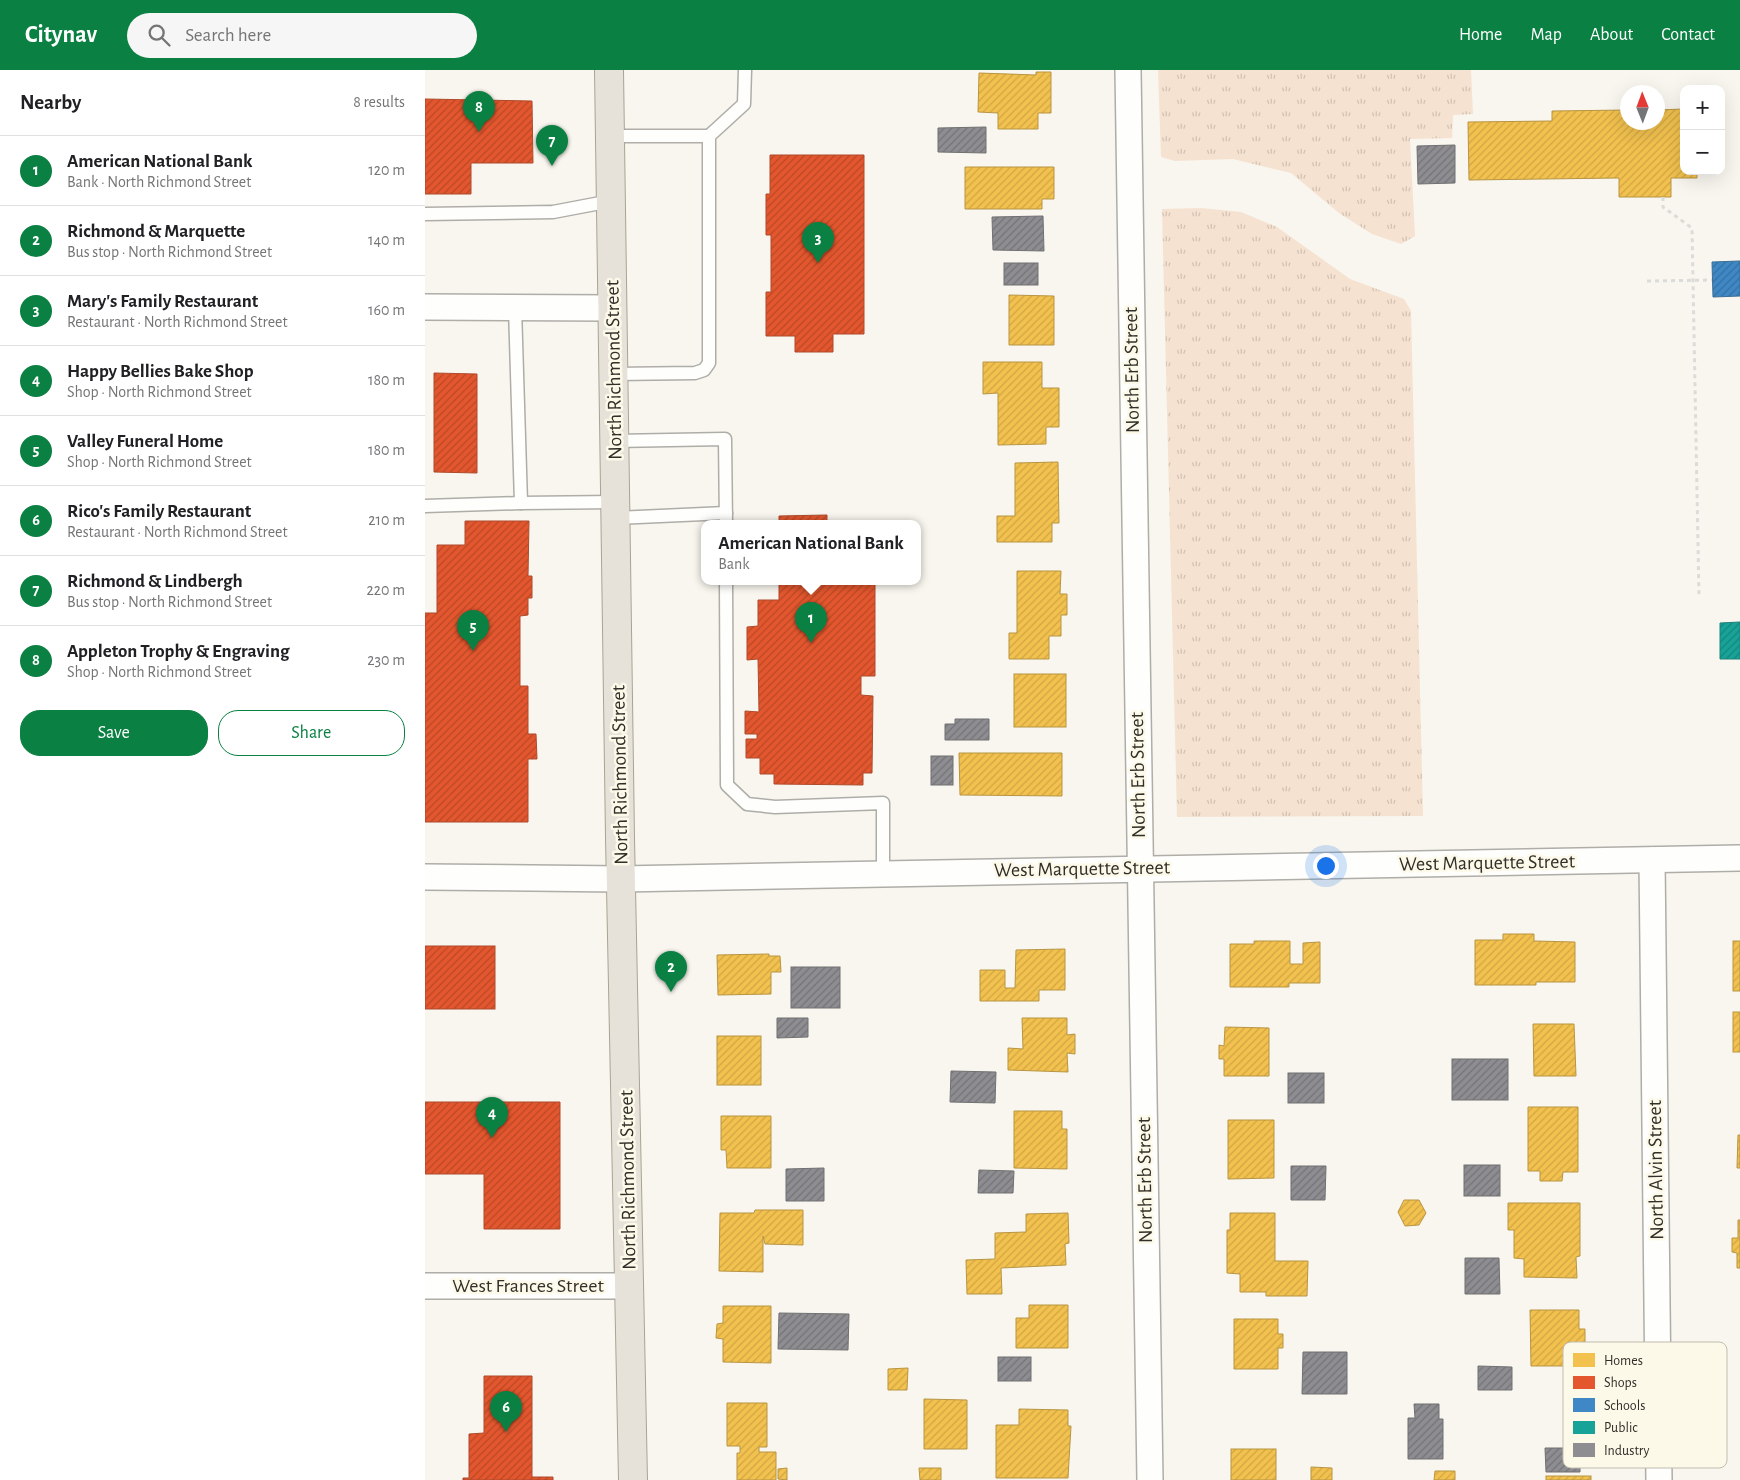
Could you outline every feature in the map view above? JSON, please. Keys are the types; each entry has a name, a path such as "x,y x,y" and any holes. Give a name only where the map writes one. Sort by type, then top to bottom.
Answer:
{"main road":[{"name":"North Richmond Street","path":"609,70 621,879 633,1480"}],"street":[{"name":"North Erb Street","path":"1128,70 1150,1480"},
{"path":"425,307 613,308"},
{"name":"West Marquette Street","path":"425,877 621,879 1740,858"},
{"name":"North Alvin Street","path":"1652,860 1657,1342"},
{"name":"West Frances Street","path":"425,1286 630,1286"}],"lane":[{"path":"610,136 709,136 744,104 745,70"},
{"path":"614,374 695,373 704,370 709,363 709,136"},
{"path":"425,214 553,212 611,201"},
{"path":"515,308 521,503"},
{"path":"425,506 521,503 726,519 725,439 615,441"},
{"path":"726,585 727,785 747,804 775,806 883,803 883,874"}],"path":[{"path":"1663,197 1663,207 1693,228 1692,280 1699,597"},
{"path":"1647,281 1712,280"}],"green space":[{"path":"1158,70 1471,70 1473,114 1453,115 1452,138 1410,139 1415,236 1401,244 1372,234 1339,213 1291,173 1233,159 1175,161 1161,157"},
{"path":"1201,208 1241,212 1277,227 1350,279 1404,299 1411,311 1423,816 1177,817 1162,209"}],"building: Homes":[{"path":"1036,72 1051,72 1051,113 1038,113 1038,129 998,129 998,113 978,112 979,73 1036,75"},
{"path":"1680,109 1680,175 1697,175 1697,178 1671,178 1671,197 1619,197 1619,178 1469,180 1468,122 1552,121 1552,111 1620,110 1620,130 1665,130 1665,110"},
{"path":"965,167 1054,167 1054,199 1042,199 1042,209 965,209"},
{"path":"1009,295 1054,296 1054,345 1009,345"},
{"path":"983,362 1042,362 1042,388 1059,388 1059,427 1046,427 1046,444 998,445 998,393 983,394"},
{"path":"1058,462 1059,523 1052,523 1052,542 997,542 997,516 1015,516 1015,463"},
{"path":"1017,571 1061,571 1060,594 1067,594 1067,615 1061,615 1061,636 1049,636 1049,659 1009,659 1009,633 1017,633"},
{"path":"1014,674 1066,674 1066,727 1014,727"},
{"path":"959,753 1062,753 1062,796 960,795"},
{"path":"1503,934 1534,934 1534,941 1575,942 1575,982 1536,982 1536,985 1475,985 1475,940 1503,940"},
{"path":"1254,941 1290,941 1290,964 1303,964 1303,943 1320,942 1320,983 1289,983 1289,987 1230,987 1230,944 1254,944"},
{"path":"1733,941 1740,941 1740,991 1733,991"},
{"path":"1065,949 1065,990 1039,990 1039,1001 980,1001 980,970 1005,970 1005,988 1015,988 1016,950"},
{"path":"769,954 769,956 780,956 781,972 771,972 771,994 718,995 717,955"},
{"path":"1733,1012 1740,1012 1740,1052 1733,1052"},
{"path":"1022,1018 1067,1018 1067,1035 1075,1034 1075,1054 1067,1053 1068,1072 1008,1070 1008,1048 1023,1049"},
{"path":"1533,1024 1574,1024 1576,1076 1534,1076"},
{"path":"1225,1027 1269,1028 1269,1076 1224,1076 1224,1059 1219,1059 1219,1045 1224,1046"},
{"path":"717,1036 761,1036 761,1085 717,1085"},
{"path":"1528,1107 1578,1107 1578,1172 1563,1172 1562,1181 1540,1181 1540,1171 1528,1171"},
{"path":"1014,1111 1062,1111 1062,1129 1067,1129 1067,1169 1014,1168"},
{"path":"721,1116 771,1116 771,1168 727,1168 726,1150 721,1150"},
{"path":"1228,1120 1274,1120 1274,1178 1228,1179"},
{"path":"1738,1135 1740,1135 1740,1168 1737,1168"},
{"path":"1404,1200 1419,1200 1426,1213 1419,1225 1405,1226 1398,1212"},
{"path":"1508,1203 1580,1203 1580,1256 1576,1257 1577,1278 1524,1277 1524,1259 1514,1258 1514,1230 1508,1230"},
{"path":"755,1210 803,1210 803,1245 765,1244 763,1236 763,1272 719,1271 720,1213 754,1213"},
{"path":"1068,1213 1069,1243 1065,1244 1066,1265 1001,1268 1002,1294 967,1294 966,1260 995,1259 995,1233 1026,1232 1026,1214"},
{"path":"1230,1213 1275,1213 1275,1261 1308,1261 1307,1296 1266,1296 1266,1292 1240,1292 1240,1274 1227,1273 1227,1230 1230,1230"},
{"path":"1738,1220 1740,1220 1740,1268 1737,1268 1737,1253 1732,1252 1732,1238 1738,1238"},
{"path":"1029,1305 1068,1305 1068,1348 1016,1348 1016,1318 1029,1318"},
{"path":"723,1306 771,1306 771,1363 723,1362 723,1339 716,1338 717,1324 723,1323"},
{"path":"1530,1310 1579,1310 1579,1329 1585,1329 1585,1342 1563,1342 1563,1366 1531,1366"},
{"path":"1234,1319 1278,1319 1278,1334 1283,1334 1283,1348 1278,1348 1278,1369 1234,1369"},
{"path":"908,1368 907,1390 888,1390 888,1369"},
{"path":"924,1399 967,1400 967,1449 924,1449"},
{"path":"727,1403 767,1403 767,1447 759,1447 759,1452 776,1452 776,1480 737,1480 737,1453 740,1453 740,1446 727,1446"},
{"path":"1019,1409 1068,1410 1068,1426 1071,1426 1068,1478 996,1478 996,1425 1019,1425"},
{"path":"1231,1449 1276,1449 1276,1480 1231,1480"},
{"path":"1311,1467 1332,1468 1332,1480 1311,1480"},
{"path":"787,1468 787,1480 778,1479 778,1469"},
{"path":"919,1468 941,1468 941,1480 920,1480"},
{"path":"1435,1471 1455,1471 1455,1480 1434,1480"},
{"path":"1546,1476 1591,1476 1591,1480 1546,1480"}],"building: Shops":[{"path":"425,99 532,101 533,163 471,163 471,194 425,194"},
{"path":"770,155 864,155 864,334 833,334 833,352 795,352 795,336 766,336 766,292 771,292 771,235 766,235 766,194 770,194"},
{"path":"434,373 477,374 477,473 434,472"},
{"path":"827,515 827,520 779,520 779,516"},
{"path":"465,521 529,521 528,576 532,576 532,598 528,598 528,615 520,616 520,686 528,686 528,734 536,734 537,759 528,759 528,822 425,822 425,613 437,613 437,545 465,545"},
{"path":"779,585 875,585 875,676 861,676 861,695 873,696 872,773 863,773 863,785 774,784 774,774 760,774 760,758 746,758 746,739 757,739 757,734 745,734 745,711 759,712 758,659 747,660 747,627 758,626 758,600 779,600"},
{"path":"425,946 495,946 495,1009 425,1009"},
{"path":"425,1102 560,1102 560,1229 484,1229 484,1174 425,1174"},
{"path":"484,1376 532,1376 532,1477 553,1477 553,1480 463,1480 463,1478 469,1478 469,1434 484,1433"}],"building: Schools":[{"path":"1740,261 1740,296 1713,297 1712,262"}],"building: Public":[{"path":"1740,622 1740,659 1720,659 1720,623"}],"building: Industry":[{"path":"986,127 986,153 938,152 938,128"},
{"path":"1455,145 1455,183 1418,184 1417,146"},
{"path":"1043,216 1044,251 993,250 992,217"},
{"path":"1004,263 1038,263 1038,285 1004,285"},
{"path":"955,719 989,719 989,740 945,740 945,724 955,724"},
{"path":"931,756 953,756 953,785 931,785"},
{"path":"791,967 840,967 840,1008 791,1008"},
{"path":"777,1018 808,1018 808,1037 777,1038"},
{"path":"1452,1059 1508,1059 1508,1100 1452,1100"},
{"path":"951,1071 996,1072 995,1103 950,1102"},
{"path":"1288,1073 1324,1073 1324,1103 1288,1103"},
{"path":"1464,1165 1500,1165 1500,1196 1464,1196"},
{"path":"1291,1166 1326,1166 1325,1200 1291,1200"},
{"path":"824,1168 824,1201 786,1201 786,1169"},
{"path":"979,1170 1014,1171 1013,1193 978,1193"},
{"path":"1465,1258 1499,1258 1500,1294 1465,1294"},
{"path":"779,1313 849,1314 848,1350 778,1349"},
{"path":"1303,1352 1347,1352 1347,1394 1302,1394"},
{"path":"998,1357 1031,1357 1031,1381 998,1381"},
{"path":"1478,1366 1512,1367 1512,1390 1478,1390"},
{"path":"1414,1404 1439,1404 1439,1419 1443,1419 1443,1459 1408,1459 1408,1418 1415,1418"},
{"path":"1545,1448 1563,1448 1563,1468 1580,1468 1580,1472 1546,1472"}],"place":[{"name":"Appleton Trophy & Engraving","path":"479,132"},
{"name":"Richmond & Lindbergh","path":"552,166"},
{"name":"Mary's Family Restaurant","path":"818,263"},
{"name":"American National Bank","path":"811,643"},
{"name":"Valley Funeral Home","path":"473,651"},
{"name":"Richmond & Marquette","path":"671,992"},
{"name":"Happy Bellies Bake Shop","path":"492,1138"},
{"name":"Rico's Family Restaurant","path":"506,1432"}]}
